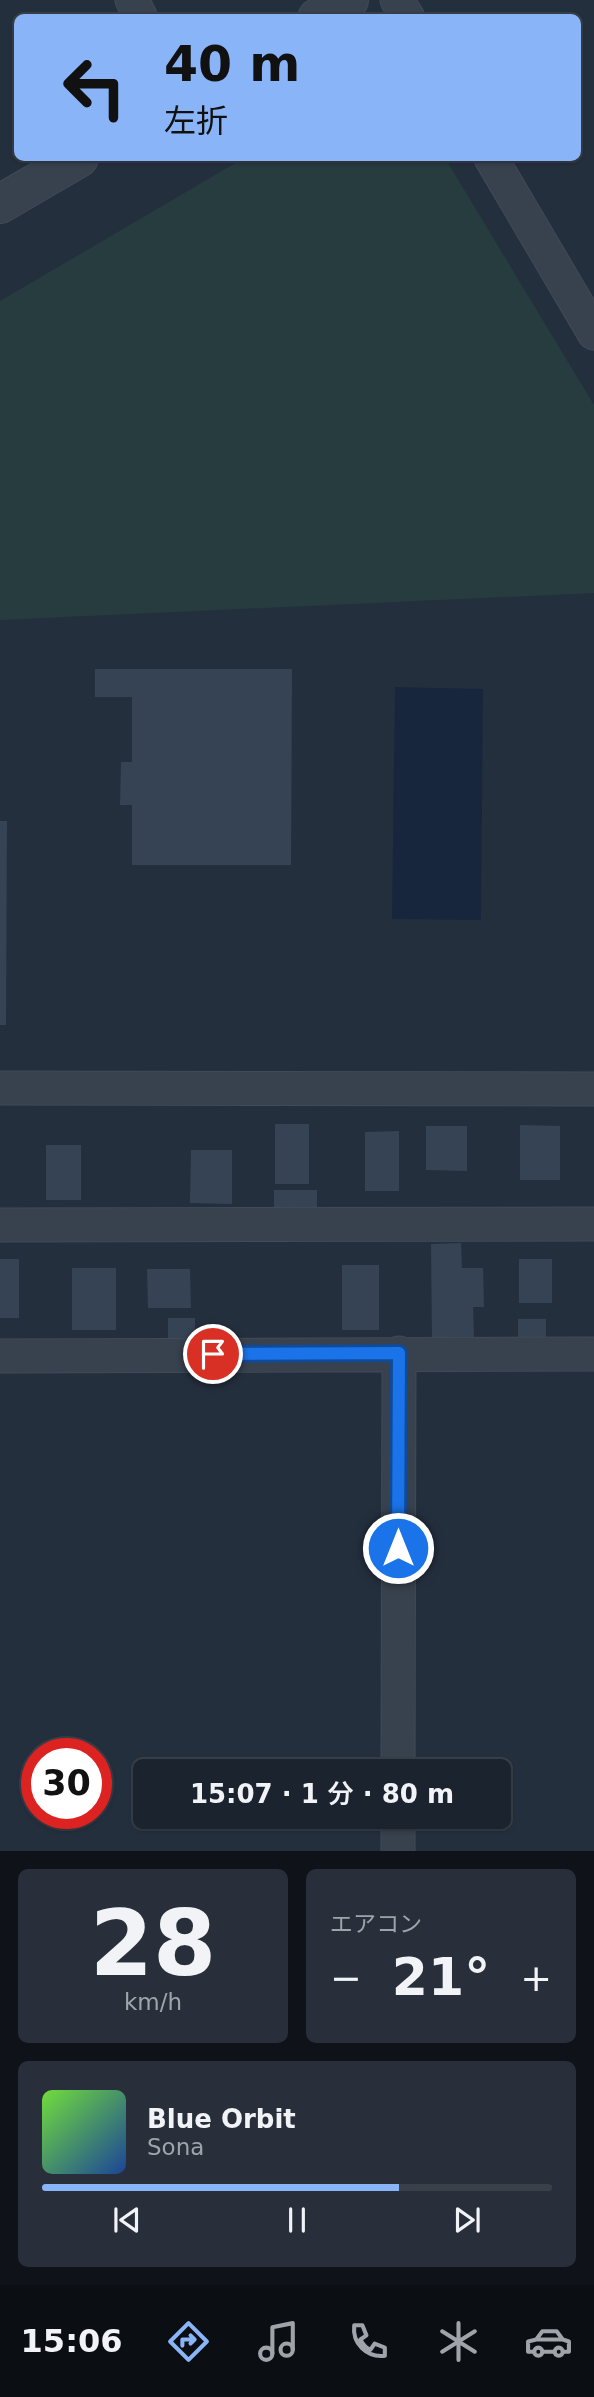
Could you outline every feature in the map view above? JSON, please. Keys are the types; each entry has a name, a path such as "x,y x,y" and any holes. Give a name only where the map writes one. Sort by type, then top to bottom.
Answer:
{"street":[{"path":"324,14 349,0"},
{"path":"0,204 74,161"},
{"path":"493,161 594,333"},
{"path":"0,1088 594,1089"},
{"path":"0,1225 594,1224"},
{"path":"398,1759 399,1353"},
{"path":"0,1356 594,1354"},
{"path":"398,1829 398,1851"}],"green space":[{"path":"239,161 447,161 594,405 594,593 0,620 0,301"}],"water":[{"path":"395,687 483,689 481,920 392,919"}],"building":[{"path":"95,669 292,669 291,865 132,865 132,805 120,805 121,762 132,762 132,697 95,697"},
{"path":"0,821 7,821 6,1025 0,1025"},
{"path":"275,1124 309,1124 309,1184 275,1184"},
{"path":"520,1125 560,1126 560,1180 520,1180"},
{"path":"426,1126 467,1126 467,1171 426,1170"},
{"path":"399,1131 399,1191 365,1191 365,1132"},
{"path":"46,1145 81,1145 81,1200 46,1200"},
{"path":"191,1150 232,1150 232,1204 190,1203"},
{"path":"274,1190 317,1190 317,1213 274,1213"},
{"path":"461,1243 462,1268 483,1268 484,1307 473,1307 474,1337 432,1338 431,1244"},
{"path":"0,1259 19,1259 19,1318 0,1318"},
{"path":"519,1259 552,1259 552,1303 519,1303"},
{"path":"342,1265 379,1265 379,1330 342,1330"},
{"path":"72,1268 116,1268 116,1330 72,1330"},
{"path":"147,1269 190,1269 191,1308 148,1308"},
{"path":"168,1318 195,1318 195,1338 168,1338"},
{"path":"518,1319 546,1319 546,1338 518,1338"}],"route":[{"path":"213,1354 399,1353 398,1548"}]}
